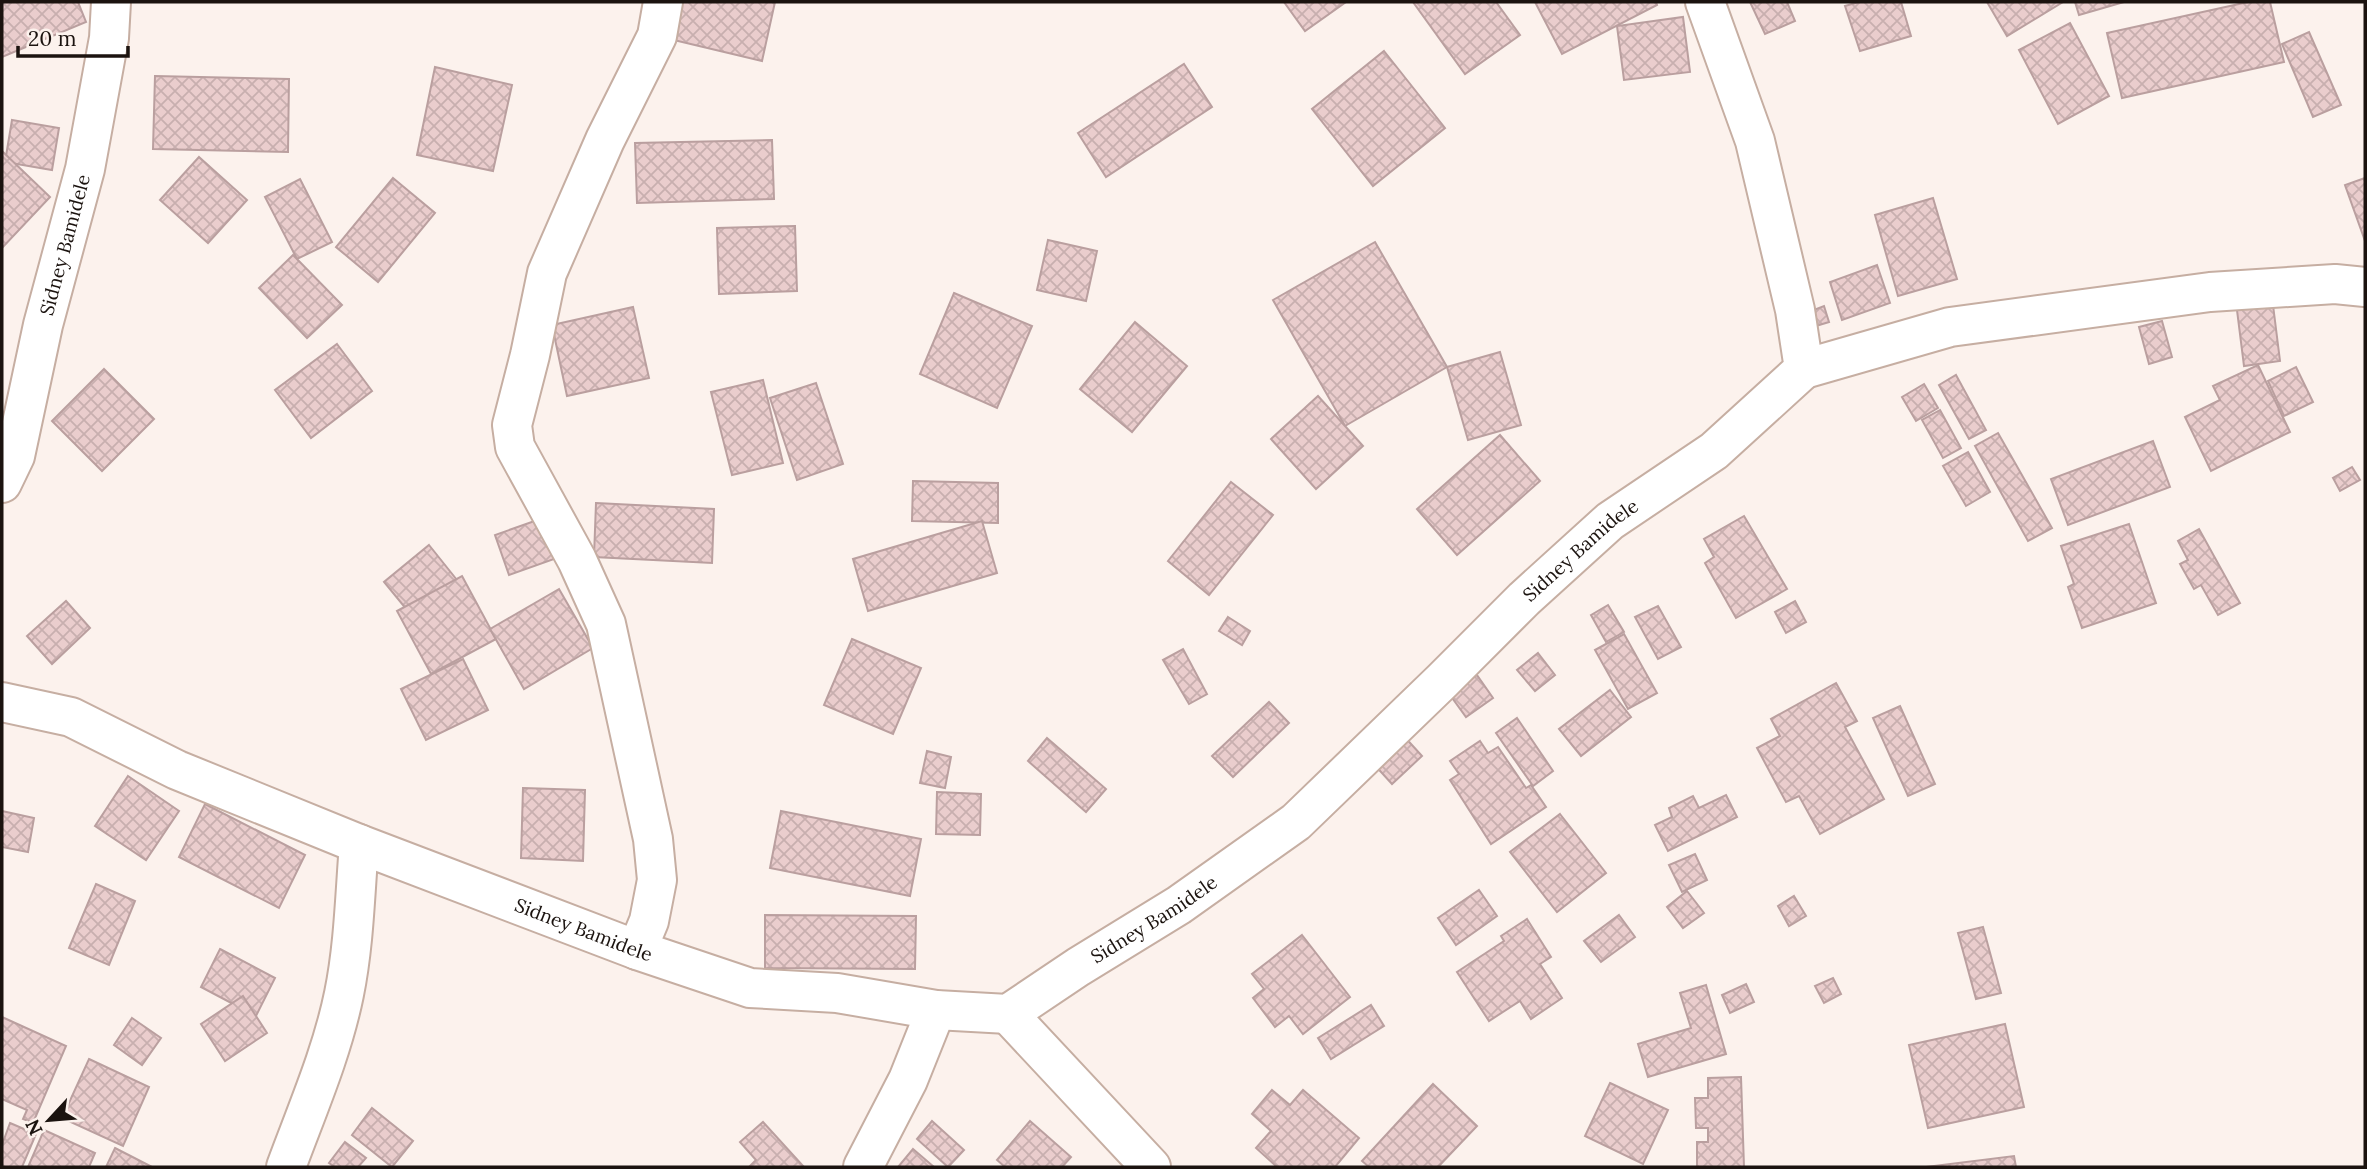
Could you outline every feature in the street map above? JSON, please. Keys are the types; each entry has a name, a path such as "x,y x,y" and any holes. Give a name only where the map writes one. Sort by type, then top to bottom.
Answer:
{"street":[{"name":"Sidney Bamidele","path":"2,484 15,456 43,325 85,169 109,38 111,2"},
{"path":"638,950 649,921 657,880 653,839 607,624 577,560 515,447 512,425 547,273 605,140 657,36 663,2"},
{"path":"1705,2 1755,141 1795,310 1804,369 1950,327 2210,292 2335,284 2365,287"},
{"name":"Sidney Bamidele","path":"2,702 71,717 177,770 359,844 638,950 750,988 837,993 936,1010 1009,1014 1078,967 1179,905 1296,822 1524,599 1610,521 1714,451 1804,369"},
{"path":"286,1167 333,1041 344,994 351,953 359,844"},
{"path":"863,1167 908,1080 936,1010"},
{"path":"1009,1014 1151,1167"}],"building":[{"path":"2,2 78,2 86,22 2,57"},
{"path":"664,2 775,2 762,61 657,36"},
{"path":"1284,2 1346,2 1305,31"},
{"path":"1413,2 1496,2 1520,35 1465,74"},
{"path":"1535,2 1656,2 1657,5 1562,54"},
{"path":"1750,2 1787,2 1795,21 1765,34"},
{"path":"1859,2 1901,2 1911,36 1860,51 1845,6"},
{"path":"1987,2 2063,2 2007,36"},
{"path":"2075,2 2124,2 2079,15"},
{"path":"2248,2 2270,2 2284,62 2122,98 2107,33"},
{"path":"1683,17 1690,72 1624,80 1617,26"},
{"path":"2070,23 2109,96 2058,124 2019,50"},
{"path":"2309,32 2341,105 2313,117 2282,44"},
{"path":"1384,51 1445,128 1373,186 1312,109"},
{"path":"1184,64 1212,107 1106,177 1078,133"},
{"path":"435,67 512,85 493,171 417,155"},
{"path":"155,76 289,79 288,152 153,149"},
{"path":"12,120 59,128 52,170 5,162"},
{"path":"772,140 774,199 637,203 635,143"},
{"path":"2,151 50,197 2,248"},
{"path":"199,157 247,200 208,243 160,200"},
{"path":"393,178 435,213 378,282 336,247"},
{"path":"2365,178 2365,241 2345,185"},
{"path":"300,179 332,242 297,259 265,197"},
{"path":"1933,198 1957,279 1898,296 1875,215"},
{"path":"795,226 797,291 719,294 717,228"},
{"path":"1048,240 1097,251 1086,301 1037,290"},
{"path":"1375,242 1447,367 1345,426 1273,300"},
{"path":"293,255 342,305 307,338 259,288"},
{"path":"1877,265 1890,303 1842,320 1830,282"},
{"path":"954,293 1032,326 997,408 920,374"},
{"path":"2273,305 2280,361 2244,366 2237,310"},
{"path":"1824,306 1829,322 1816,326 1811,311"},
{"path":"633,307 649,378 567,396 552,325"},
{"path":"2162,321 2172,357 2149,364 2139,327"},
{"path":"1135,322 1187,366 1132,432 1080,389"},
{"path":"337,344 372,391 311,438 275,390"},
{"path":"1500,352 1521,425 1468,440 1447,367"},
{"path":"2258,365 2290,432 2211,471 2185,417 2220,400 2213,386"},
{"path":"2296,367 2313,402 2284,416 2268,381"},
{"path":"104,369 154,419 102,471 52,421"},
{"path":"1956,375 1986,430 1969,439 1939,385"},
{"path":"763,380 783,463 732,475 711,392"},
{"path":"816,383 843,464 797,480 770,398"},
{"path":"1924,384 1938,408 1916,421 1902,397"},
{"path":"1318,396 1363,446 1316,489 1271,439"},
{"path":"1940,410 1961,448 1943,458 1922,420"},
{"path":"1998,433 2052,528 2028,541 1975,446"},
{"path":"1500,435 1540,481 1457,555 1417,509"},
{"path":"2153,441 2170,487 2068,525 2051,479"},
{"path":"1968,452 1990,492 1966,506 1943,466"},
{"path":"2352,467 2360,480 2340,491 2333,478"},
{"path":"913,481 998,483 998,523 912,521"},
{"path":"1231,482 1273,515 1209,595 1168,561"},
{"path":"596,503 714,509 712,563 594,557"},
{"path":"1744,516 1787,589 1736,618 1705,563 1714,557 1704,539"},
{"path":"543,518 557,558 509,575 495,535"},
{"path":"982,521 997,573 868,611 853,559"},
{"path":"2129,524 2156,603 2082,628 2068,587 2074,584 2061,546"},
{"path":"2199,529 2240,603 2218,615 2201,585 2194,589 2180,564 2188,560 2178,541"},
{"path":"429,545 457,580 412,616 384,582"},
{"path":"462,576 496,639 431,674 397,611"},
{"path":"559,589 593,648 524,689 490,629"},
{"path":"66,601 90,628 52,664 27,636"},
{"path":"1795,601 1806,622 1786,633 1775,612"},
{"path":"1608,605 1624,632 1606,642 1591,615"},
{"path":"1658,606 1681,647 1658,659 1635,617"},
{"path":"1228,617 1250,631 1242,645 1219,631"},
{"path":"1624,634 1657,693 1628,709 1595,650"},
{"path":"852,639 921,668 893,734 824,705"},
{"path":"1183,649 1207,694 1189,704 1163,660"},
{"path":"1538,653 1555,675 1535,691 1517,670"},
{"path":"463,659 488,710 426,740 401,689"},
{"path":"1477,675 1493,698 1466,717 1450,695"},
{"path":"1836,683 1857,721 1845,727 1884,799 1820,834 1799,796 1786,802 1757,748 1780,736 1771,719"},
{"path":"1610,690 1631,717 1581,756 1559,729"},
{"path":"1269,702 1289,723 1233,777 1212,756"},
{"path":"1900,706 1935,784 1908,796 1873,718"},
{"path":"1517,718 1553,771 1533,786 1496,733"},
{"path":"1401,733 1422,756 1392,784 1371,761"},
{"path":"1047,738 1106,789 1086,812 1028,761"},
{"path":"1480,741 1488,753 1498,747 1526,788 1531,785 1546,807 1491,844 1450,780 1459,774 1450,761"},
{"path":"927,751 951,757 945,788 920,783"},
{"path":"128,776 179,811 146,860 95,826"},
{"path":"523,788 585,790 583,861 521,858"},
{"path":"937,792 981,794 980,835 936,834"},
{"path":"1726,795 1737,817 1668,851 1655,825 1672,817 1669,808 1693,796 1699,808"},
{"path":"205,804 305,855 279,908 179,857"},
{"path":"2,811 34,818 28,852 2,847"},
{"path":"781,811 921,839 910,896 770,868"},
{"path":"1560,814 1606,873 1557,912 1510,852"},
{"path":"1695,854 1707,880 1682,892 1669,865"},
{"path":"96,884 135,901 109,965 69,948"},
{"path":"1479,890 1497,916 1456,945 1438,918"},
{"path":"1687,891 1704,913 1683,928 1667,907"},
{"path":"1794,896 1806,916 1789,926 1778,906"},
{"path":"765,915 916,916 915,969 765,968"},
{"path":"1619,915 1635,937 1601,962 1584,941"},
{"path":"1527,919 1551,957 1540,964 1562,998 1531,1019 1520,1001 1489,1021 1457,972 1504,941 1501,936"},
{"path":"1983,927 2001,993 1976,999 1958,933"},
{"path":"1302,935 1350,997 1303,1034 1289,1016 1275,1027 1253,998 1264,989 1252,974"},
{"path":"220,949 275,978 256,1016 201,987"},
{"path":"1833,978 1841,994 1824,1003 1815,986"},
{"path":"1746,984 1754,1002 1730,1013 1722,995"},
{"path":"1706,985 1726,1054 1648,1077 1638,1044 1691,1028 1680,993"},
{"path":"243,996 267,1033 225,1061 201,1024"},
{"path":"1371,1005 1384,1026 1331,1059 1318,1038"},
{"path":"2,1017 66,1046 33,1123 23,1119 27,1110 2,1099"},
{"path":"132,1018 161,1038 142,1065 114,1045"},
{"path":"2005,1024 2024,1107 1928,1128 1909,1045"},
{"path":"89,1059 149,1087 123,1146 62,1118"},
{"path":"1741,1077 1744,1167 1697,1167 1697,1142 1708,1142 1708,1128 1696,1128 1695,1098 1708,1098 1708,1078"},
{"path":"1610,1083 1668,1110 1643,1164 1585,1136"},
{"path":"1433,1084 1477,1126 1438,1167 1369,1167 1362,1161"},
{"path":"1272,1090 1290,1105 1303,1090 1359,1138 1335,1167 1277,1167 1256,1148 1271,1131 1252,1114"},
{"path":"372,1108 413,1141 392,1167 352,1135"},
{"path":"932,1121 964,1150 948,1167 917,1139"},
{"path":"1030,1121 1071,1157 1062,1167 1005,1167 997,1160"},
{"path":"763,1122 804,1167 749,1167 756,1160 740,1142"},
{"path":"10,1123 36,1134 22,1167 2,1167 2,1145"},
{"path":"44,1130 95,1153 89,1167 28,1167"},
{"path":"345,1142 366,1158 358,1167 335,1167 329,1163"},
{"path":"115,1148 152,1167 106,1167"},
{"path":"913,1149 934,1167 898,1167"},
{"path":"2014,1156 2016,1167 1926,1167"}]}
